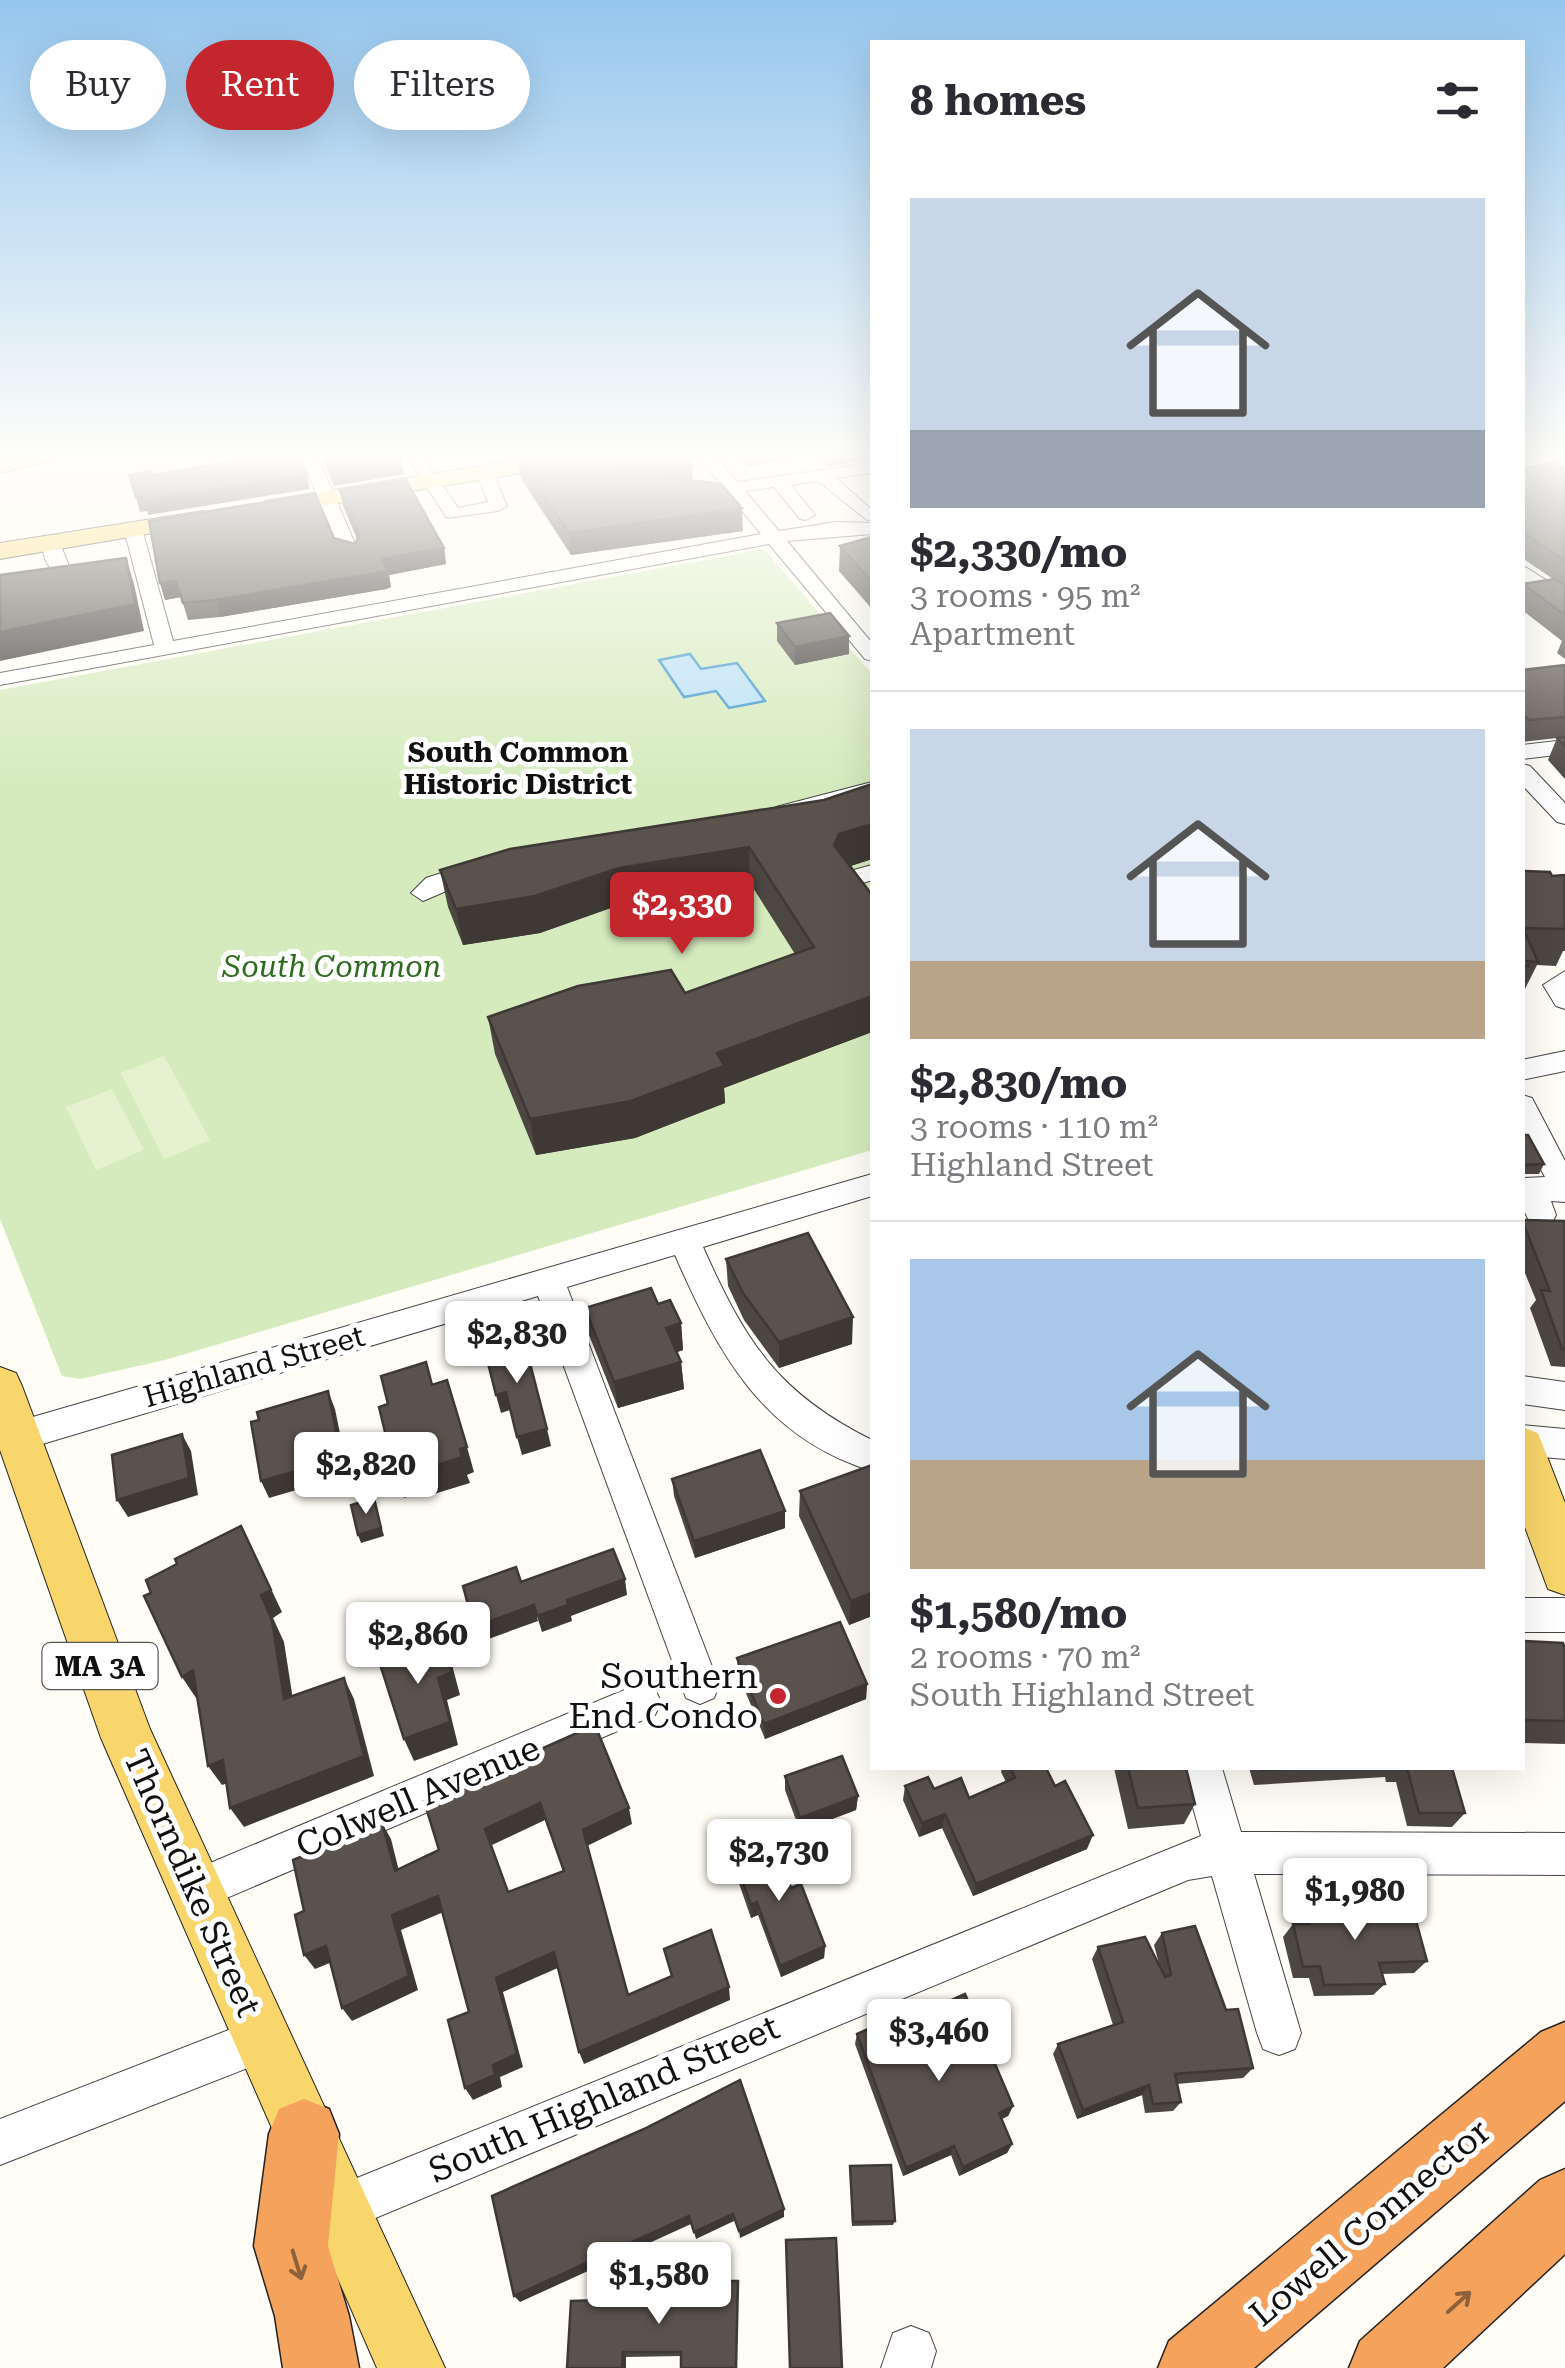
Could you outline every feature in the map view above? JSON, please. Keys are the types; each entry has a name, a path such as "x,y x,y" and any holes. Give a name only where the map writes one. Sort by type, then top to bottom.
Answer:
{"highway":[{"name":"Lowell Connector","path":"1196,2368 1554,2067"},
{"path":"304,2134 291,2246 312,2316 321,2368"},
{"path":"1387,2368 1565,2205"}],"main road":[{"name":"Thorndike Street","path":"0,1386 101,1670 194,1891 412,2368"},
{"path":"1525,1453 1565,1573"}],"street":[{"path":"56,566 68,578 90,582 130,575"},
{"path":"131,566 130,575 165,648"},
{"path":"0,678 619,566"},
{"path":"799,566 870,653"},
{"path":"1525,573 1565,602"},
{"path":"1525,590 1565,580"},
{"path":"1525,752 1565,746"},
{"path":"762,819 870,791"},
{"path":"423,893 435,883 500,863"},
{"path":"870,873 848,880 870,912"},
{"path":"1565,980 1556,985 1565,1000"},
{"path":"1525,1069 1565,1061"},
{"path":"1527,1121 1554,1168 1565,1178"},
{"name":"Highland Street","path":"19,1436 870,1186"},
{"path":"1536,1203 1565,1191"},
{"path":"684,1240 733,1349 774,1398 818,1432 870,1455"},
{"path":"548,1280 700,1686"},
{"path":"1525,1390 1565,1396"},
{"path":"1525,1444 1565,1444"},
{"path":"1525,1614 1565,1615"},
{"name":"Colwell Avenue","path":"194,1891 642,1702"},
{"path":"1203,1770 1279,2033"},
{"name":"South Highland Street","path":"337,2210 1152,1870 1225,1853 1565,1854"},
{"path":"0,2142 262,2040"}],"green space":[{"name":"South Common","path":"675,566 778,566 870,672 870,1151 165,1360 80,1379 62,1376 0,1219 0,690"},
{"path":"164,1056 210,1140 164,1159 121,1073"},
{"path":"112,1089 144,1150 96,1170 66,1107"}],"water":[{"path":"690,654 701,669 737,663 765,701 729,708 716,691 684,697 659,660"}],"building":[{"path":"70,566 127,566 135,604 0,632 0,575"},
{"path":"157,566 385,566 388,571 183,603 176,581 160,583"},
{"path":"857,566 870,566 870,580"},
{"path":"1554,579 1565,585 1565,615 1525,585"},
{"path":"830,613 849,636 795,647 777,623"},
{"path":"1565,665 1565,717 1529,720 1525,717 1525,670"},
{"path":"870,785 870,825 839,834 834,845 870,892 870,997 717,1053 724,1066 631,1101 530,1119 488,1017 578,986 671,970 685,993 814,947 749,847 619,868 535,896 456,909 440,870 510,849 824,800"},
{"path":"1525,871 1565,875 1565,929 1525,928"},
{"path":"1525,933 1538,962 1527,961 1529,966 1525,966"},
{"path":"1525,1135 1528,1135 1544,1164 1525,1165"},
{"path":"1525,1220 1565,1221 1565,1349 1541,1290 1550,1291"},
{"path":"808,1233 853,1317 779,1342 743,1293 726,1259"},
{"path":"651,1288 658,1304 670,1300 681,1323 666,1328 681,1362 614,1382 585,1308"},
{"path":"524,1340 547,1429 517,1437 506,1392 496,1395 485,1351"},
{"path":"426,1362 432,1385 447,1380 467,1447 460,1449 462,1457 416,1472 414,1466 395,1473 379,1407 388,1404 381,1376"},
{"path":"328,1391 339,1446 300,1458 303,1469 261,1481 251,1422 259,1420 257,1412"},
{"path":"182,1434 189,1478 117,1500 112,1455"},
{"path":"760,1450 785,1511 694,1541 672,1479"},
{"path":"870,1466 870,1594 851,1601 800,1491"},
{"path":"374,1498 381,1528 358,1535 351,1505"},
{"path":"241,1526 271,1590 261,1595 272,1620 284,1699 344,1678 364,1756 230,1808 223,1760 208,1766 193,1670 182,1677 144,1596 151,1593 146,1580 177,1564 175,1559"},
{"path":"613,1549 625,1579 567,1600 568,1605 537,1616 534,1605 474,1627 463,1586 516,1567 521,1582"},
{"path":"840,1622 867,1684 764,1724 737,1658"},
{"path":"443,1638 452,1672 438,1678 450,1722 404,1739 379,1661"},
{"path":"1525,1641 1563,1643 1565,1721 1525,1720"},
{"path":"595,1725 629,1808 583,1830 628,1995 672,1976 664,1949 711,1930 729,1987 579,2052 554,1952 496,1978 517,2054 493,2065 495,2075 465,2088 448,2020 469,2012 438,1896 392,1915 409,1976 342,2008 326,1946 304,1955 295,1915 304,1911 293,1860 382,1823 395,1871 439,1850 424,1801","holes":["540,1803 564,1871 508,1892 485,1829"]},
{"path":"842,1756 858,1796 800,1818 785,1776"},
{"path":"1011,1770 1047,1770 1055,1786 1065,1781 1093,1835 976,1884 945,1814 922,1823 905,1786 928,1777 934,1789 961,1778 969,1798 1015,1778"},
{"path":"1128,1770 1186,1770 1195,1804 1138,1808"},
{"path":"1408,1770 1453,1770 1465,1813 1419,1813"},
{"path":"773,1842 791,1888 801,1884 825,1946 780,1966 757,1902 751,1905 734,1858"},
{"path":"1363,1903 1367,1919 1415,1917 1427,1961 1379,1963 1385,1984 1324,1985 1320,1966 1303,1967 1293,1924 1309,1924 1304,1904"},
{"path":"1195,1926 1226,2010 1238,2009 1253,2068 1175,2074 1181,2102 1153,2104 1149,2085 1083,2110 1058,2044 1123,2022 1098,1947 1145,1937 1165,1977 1171,1975 1162,1933"},
{"path":"965,1994 1013,2106 999,2113 1012,2144 963,2167 954,2146 906,2168 857,2034 891,2019 894,2026"},
{"path":"740,2080 784,2209 739,2231 733,2214 694,2232 689,2216 514,2296 492,2196 644,2129"},
{"path":"891,2165 895,2221 853,2222 850,2166"},
{"path":"836,2238 842,2368 790,2368 786,2240"},
{"path":"665,2281 738,2281 736,2368 681,2368 681,2352 623,2352 622,2368 567,2368 571,2301 664,2298"}],"place":[{"name":"Southern End Condo","path":"778,1696"}],"district":[{"name":"South Common Historic District","path":"518,768"}]}
